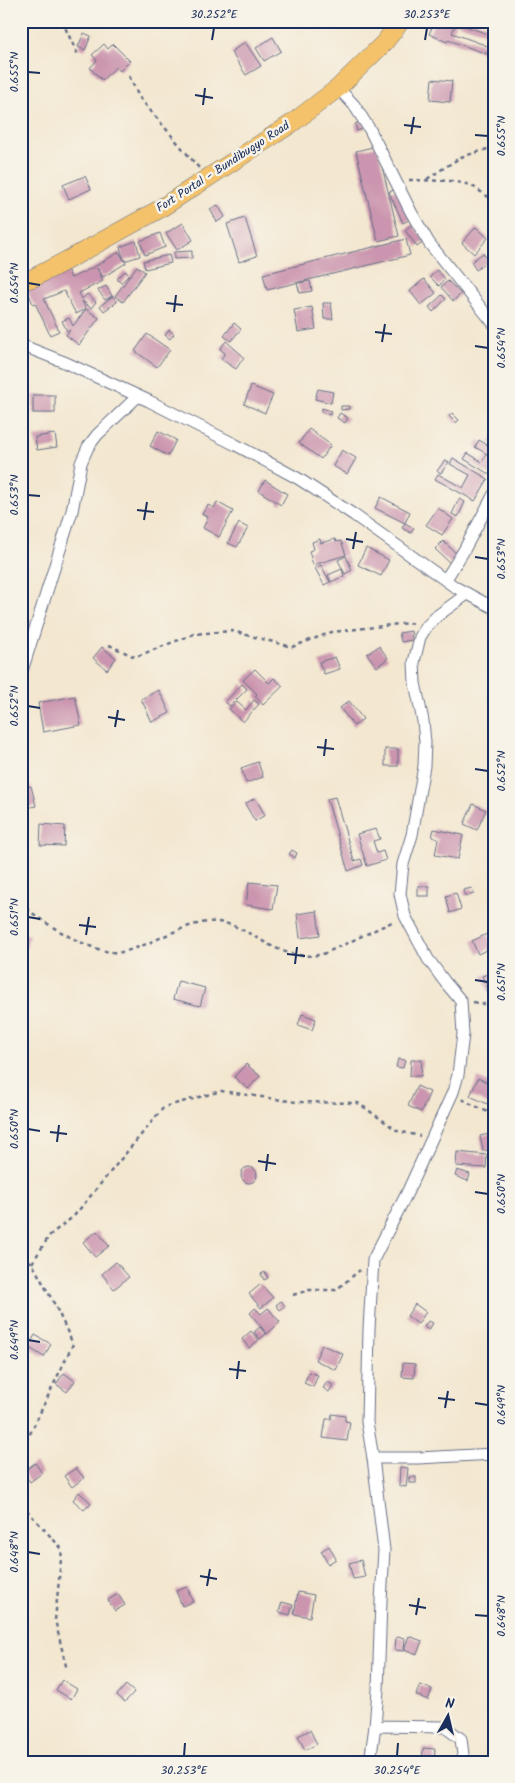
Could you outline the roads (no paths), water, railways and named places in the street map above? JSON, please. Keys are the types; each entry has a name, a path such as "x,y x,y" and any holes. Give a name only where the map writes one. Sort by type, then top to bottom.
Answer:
{"main road":[{"name":"Fort Portal - Bundibugyo Road","path":"21,282 33,278 158,210 291,124 338,88 384,43 401,21"}],"street":[{"path":"338,88 354,105 370,130 394,181 430,243 494,324"},
{"path":"21,345 64,362 138,396 299,479 354,515 466,594 494,608"},
{"path":"21,674 72,511 84,455 97,435 138,396"},
{"path":"446,579 463,552 494,494"},
{"path":"370,1762 378,1690 384,1550 367,1422 373,1260 453,1092 458,1075 464,1023 462,1001 445,982 428,958 405,916 400,894 400,882 416,818 424,766 424,728 415,683 414,662 420,637 427,626 466,594"},
{"path":"373,1458 494,1454"},
{"path":"375,1726 445,1727 461,1739 464,1762"}]}
